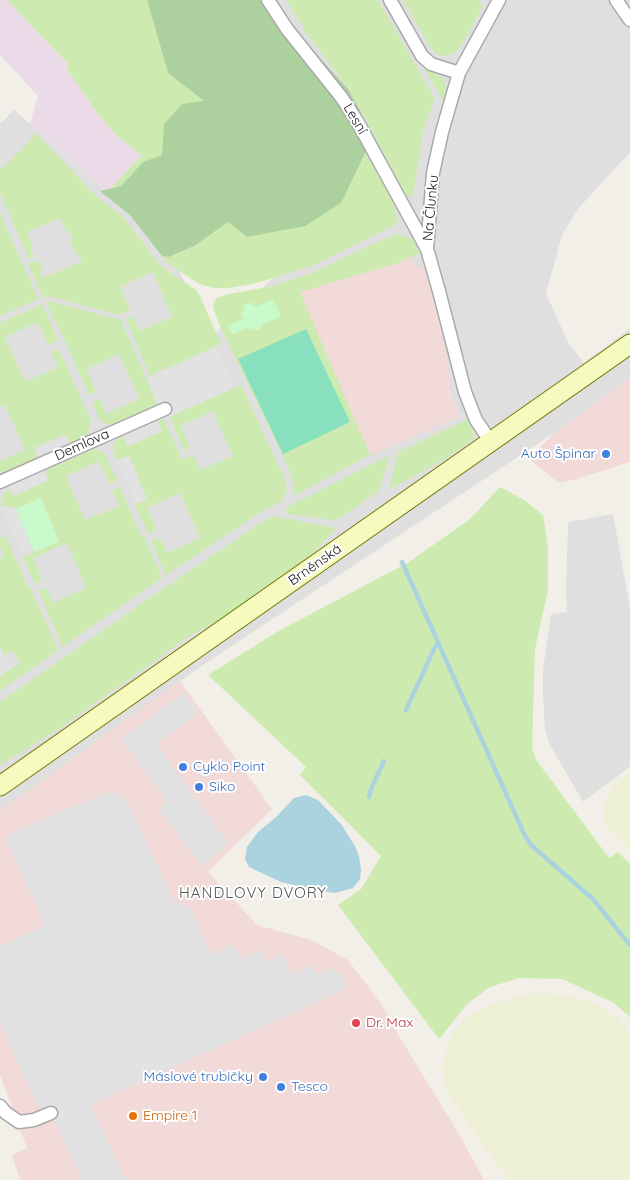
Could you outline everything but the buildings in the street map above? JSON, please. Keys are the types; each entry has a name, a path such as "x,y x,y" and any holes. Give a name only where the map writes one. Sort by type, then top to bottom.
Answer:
{"main road":[{"name":"Brněnská","path":"0,786 630,344"}],"street":[{"name":"Lesní","path":"268,0 286,29 342,98 357,121 427,249"},
{"path":"390,0 422,56 431,64 460,74"},
{"name":"Na Člunku","path":"491,442 476,420 465,392 440,291 427,249 433,173 442,132 460,74 499,0"},
{"path":"616,0 630,20"},
{"name":"Demlova","path":"0,482 164,409"},
{"path":"0,1106 19,1122 34,1120 51,1113"}],"shaded area":[{"path":"0,0 7,0 69,65 66,68 100,117 119,138 142,155 108,192 30,124 38,96 0,55"},
{"path":"258,0 630,0 630,152 578,209 562,235 546,294 569,344 584,363 629,329 630,379 554,433 206,663 0,811 0,124 14,110 166,243 211,337 306,246","holes":["300,292 450,382 449,390 460,417"]},
{"path":"411,257 416,267 425,268 446,349 450,382 449,390 460,417 370,455 299,291 398,263"},
{"path":"216,347 234,388 164,419 146,378"},
{"path":"630,379 630,462 559,483 529,459 554,433"},
{"path":"157,421 162,431 128,446 123,436"},
{"path":"65,435 70,444 38,458 34,448"},
{"path":"129,456 147,499 135,504 117,461"},
{"path":"44,470 49,480 13,496 9,485"},
{"path":"1,506 15,508 32,549 22,553"},
{"path":"613,514 630,608 630,767 583,802 550,745 545,730 543,670 551,614 567,612 568,522"},
{"path":"0,647 11,669 0,676"},
{"path":"180,681 272,809 208,872 257,925 311,940 348,960 382,1005 484,1180 20,1180 12,1155 27,1148 0,1075 0,811"},
{"path":"184,692 198,713 156,744 229,844 202,866 159,810 167,801 121,740"},
{"path":"105,793 119,794 126,800 174,901 191,909 211,955 233,945 241,958 261,950 267,961 282,955 291,974 311,965 317,975 328,969 339,971 348,988 90,1105 126,1180 83,1180 48,1107 40,1110 0,1024 0,947 45,925 5,837"}],"green space":[{"path":"7,0 147,0 168,73 204,101 164,125 163,155 143,162 121,186 111,188 142,155 119,138 100,117 66,68 69,65"},
{"path":"147,0 275,0 297,33 348,89 361,112 369,145 341,203 305,226 247,237 228,222 196,245 169,257 162,256 130,215 100,191 121,186 143,162 162,155 164,124 182,104 204,101 168,73"},
{"path":"286,0 378,0 435,99 423,130 413,195 405,197 376,138 348,88 308,35"},
{"path":"403,0 479,0 483,6 457,51 445,56 438,55 432,50"},
{"path":"423,67 443,78 446,92 443,100"},
{"path":"36,133 96,196 124,218 160,265 196,290 221,344 150,376 126,319 133,316 139,331 172,317 153,272 120,287 130,310 118,315 49,296 43,298 28,264 36,260 37,263 40,262 43,269 40,271 43,278 82,261 79,254 76,255 70,240 73,239 70,232 67,233 60,218 27,232 33,247 30,249 34,256 29,259 0,193 0,170"},
{"path":"369,145 388,182 398,222 391,227 314,265 253,284 228,288 215,288 199,284 169,264 162,256 169,257 196,245 228,222"},
{"path":"0,213 38,299 0,316"},
{"path":"395,234 412,239 420,253 398,263 300,292 370,455 293,496 293,482 288,467 218,322 213,307 214,302 217,298 224,295 268,287 309,274"},
{"path":"273,299 281,316 261,325 261,328 258,330 253,328 250,330 249,327 232,335 228,326 244,319 241,313 245,310 243,306 251,302 252,306 256,305 257,307"},
{"path":"49,301 121,320 158,406 115,425 106,424 98,417 92,402 100,399 106,414 139,399 119,354 86,369 96,392 89,395 46,303"},
{"path":"42,304 58,340 48,345 38,322 5,337 25,382 58,367 51,352 59,349 91,421 88,434 86,437 70,444 65,435 34,448 38,458 8,471 0,472 0,461 25,450 5,405 0,407 0,323"},
{"path":"306,329 350,422 283,454 238,359"},
{"path":"241,385 284,477 287,489 284,497 280,502 256,515 166,575 151,541 160,537 167,553 200,538 180,493 147,508 157,530 148,534 135,504 147,499 129,456 117,461 113,452 113,444 123,436 129,446 162,431 157,421 164,419 182,460 193,455 200,470 233,456 213,411 181,425 190,448 184,451 170,416"},
{"path":"468,419 473,422 472,440 445,459 389,490 398,452"},
{"path":"96,449 106,456 117,480 109,484 99,461 66,476 85,520 119,506 112,491 120,487 162,578 62,647 39,591 46,588 53,603 86,588 67,543 33,558 42,580 35,584 23,557 59,541 41,499 16,509 1,506 1,500 4,493 10,489 13,496 48,480 44,471"},
{"path":"390,455 379,491 341,517 331,520 286,512 287,507"},
{"path":"500,487 524,500 543,515 548,547 548,590 535,649 532,749 537,761 609,858 618,852 630,864 630,1017 614,1003 562,979 519,978 490,987 468,1003 439,1039 338,905 361,889 381,856 300,775 306,767 208,675 277,632 409,562 470,519"},
{"path":"41,498 59,542 34,552 16,509"},
{"path":"273,516 337,528 312,554 223,618 189,636 59,729 0,765 0,702 167,586"},
{"path":"6,536 58,650 0,691 0,676 20,663 13,651 4,655 0,647 0,558 4,556 0,546 0,538"},
{"path":"630,773 630,849 614,835 604,821 603,808 614,786"},
{"path":"540,992 588,1001 616,1017 630,1031 630,1180 508,1180 447,1089 442,1071 443,1061 454,1031 463,1021 489,1006 505,1000"}],"water":[{"path":"306,795 318,800 341,824 355,846 361,870 360,879 353,888 335,893 315,890 281,882 249,867 245,859 247,847 258,832 294,798"}],"waterway":[{"path":"402,562 525,836 531,845 593,899 630,945"},
{"path":"406,710 438,643"},
{"path":"369,797 384,761"}],"place":[{"name":"Auto Špinar","path":"606,454"},
{"name":"Cyklo Point","path":"183,767"},
{"name":"Siko","path":"199,787"},
{"name":"Dr. Max","path":"356,1023"},
{"name":"Máslové trubičky","path":"263,1077"},
{"name":"Tesco","path":"281,1087"},
{"name":"Empire 1","path":"133,1116"}],"district":[{"name":"HANDLOVY DVORY","path":"253,893"}]}
